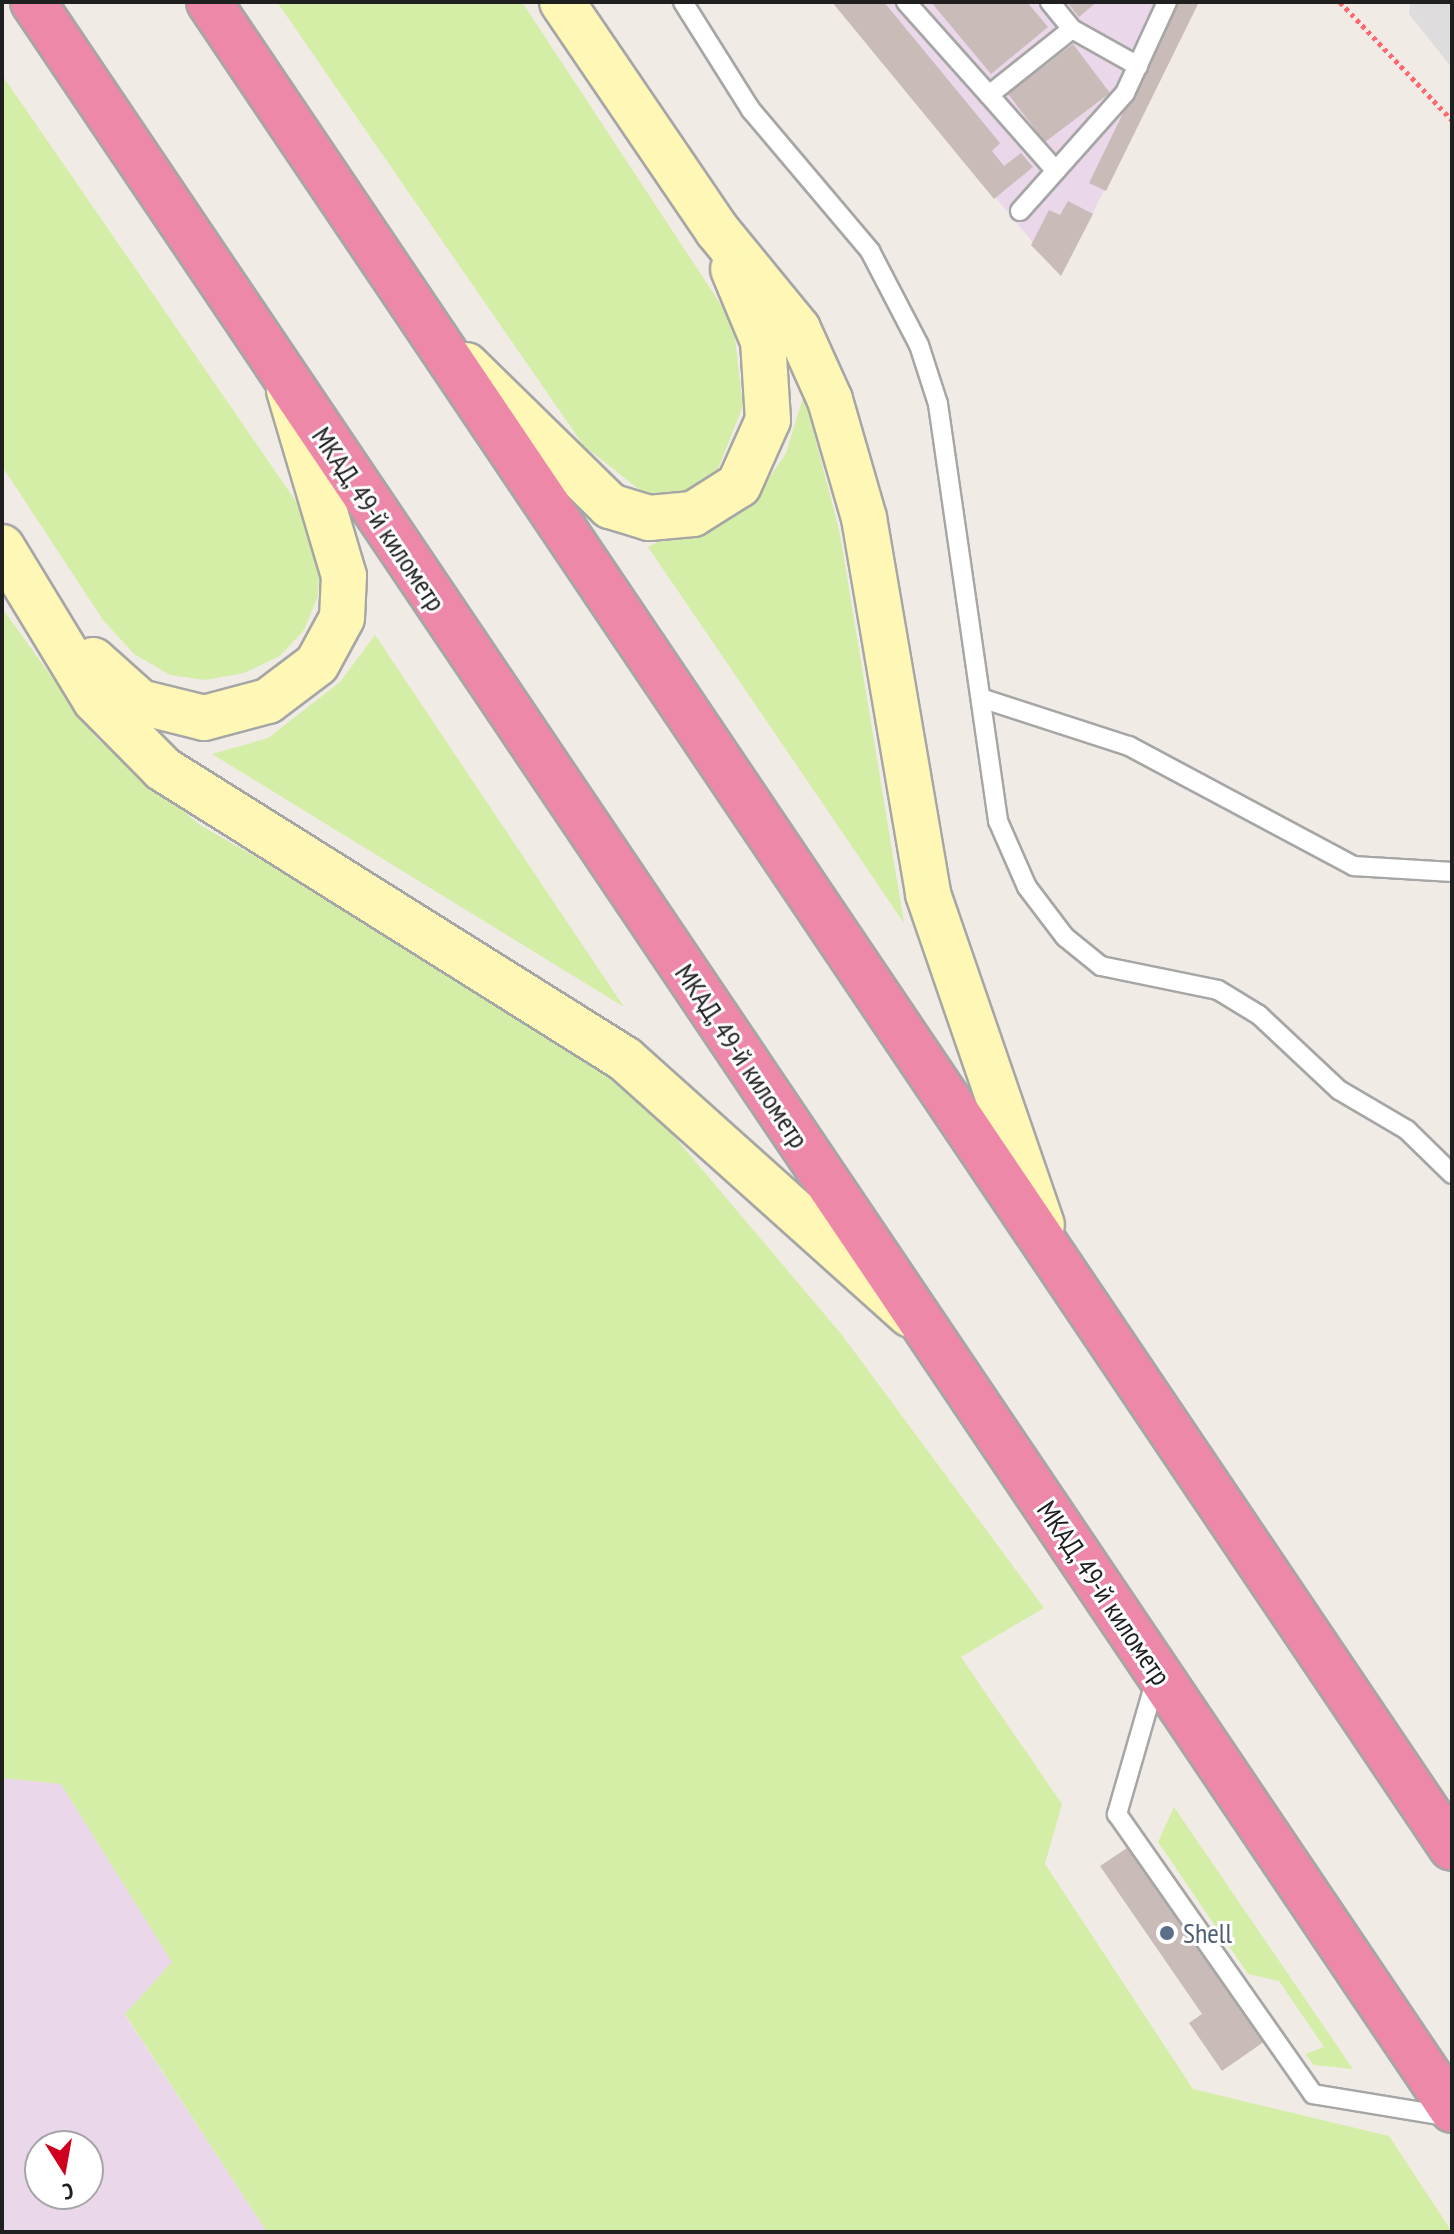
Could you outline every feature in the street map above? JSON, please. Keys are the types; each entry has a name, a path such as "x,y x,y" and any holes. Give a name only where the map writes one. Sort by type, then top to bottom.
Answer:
{"highway":[{"name":"МКАД, 49-й километр","path":"33,2 1452,2110"},
{"path":"209,2 416,315 1452,1848"}],"street":[{"path":"562,2 717,230 798,329 840,427 864,518 928,894 1052,1254"},
{"path":"416,315 598,498 649,518 693,514 739,485 763,439 770,405 763,341 717,230"},
{"path":"43,610 125,693 168,713 236,712 305,677 335,636 346,594 285,380"},
{"path":"2,547 95,700 163,769 625,1059 925,1327"}],"lane":[{"path":"683,2 751,110 870,251 919,345 938,404 984,699 998,821 1027,887 1065,937 1101,966 1228,996 1339,1090 1407,1130 1452,1174"},
{"path":"906,2 1056,171"},
{"path":"1050,2 1072,29 1138,66"},
{"path":"1020,211 1125,93 1167,2"},
{"path":"989,95 1072,29"},
{"path":"984,699 1129,746 1354,866 1452,872"},
{"path":"1158,1673 1117,1814 1313,2094 1452,2117"}],"path":[{"path":"1343,4 1452,120"}],"shaded area":[{"path":"832,2 1199,2 1061,276"},
{"path":"1410,2 1452,2 1452,68 1409,14"},
{"path":"2,1778 61,1784 173,1963 125,2015 267,2232 2,2232"}],"green space":[{"path":"277,2 522,2 733,323 743,406 718,469 683,492 649,497 584,446"},
{"path":"2,75 302,510 320,553 318,596 304,630 280,656 244,673 205,680 170,675 134,654 103,620 2,466"},
{"path":"804,394 840,534 904,923 648,547 761,490 786,453"},
{"path":"2,608 95,737 200,825 370,922 605,1070 652,1110 842,1335 1044,1608 961,1657 1062,1804 1045,1864 1193,2089 1389,2136 1452,2232 267,2232 125,2014 172,1962 61,1784 2,1778"},
{"path":"375,635 624,1007 212,754 268,738 340,682"},
{"path":"1174,1807 1353,2069 1314,2065 1305,2054 1324,2047 1279,1981 1248,1974 1158,1842"}],"building":[{"path":"832,2 884,2 1000,143 992,151 1004,166 1021,153 1033,167 994,199"},
{"path":"931,2 1027,2 1048,27 991,74"},
{"path":"1067,2 1097,2 1079,17"},
{"path":"1177,2 1199,2 1106,191 1089,183"},
{"path":"1073,44 1110,93 1045,142 1008,94"},
{"path":"1068,201 1093,214 1061,276 1031,245 1049,210 1060,215"},
{"path":"1130,1846 1265,2041 1222,2071 1189,2023 1202,2014 1100,1866"}],"place":[{"name":"Shell","path":"1167,1933"}]}
